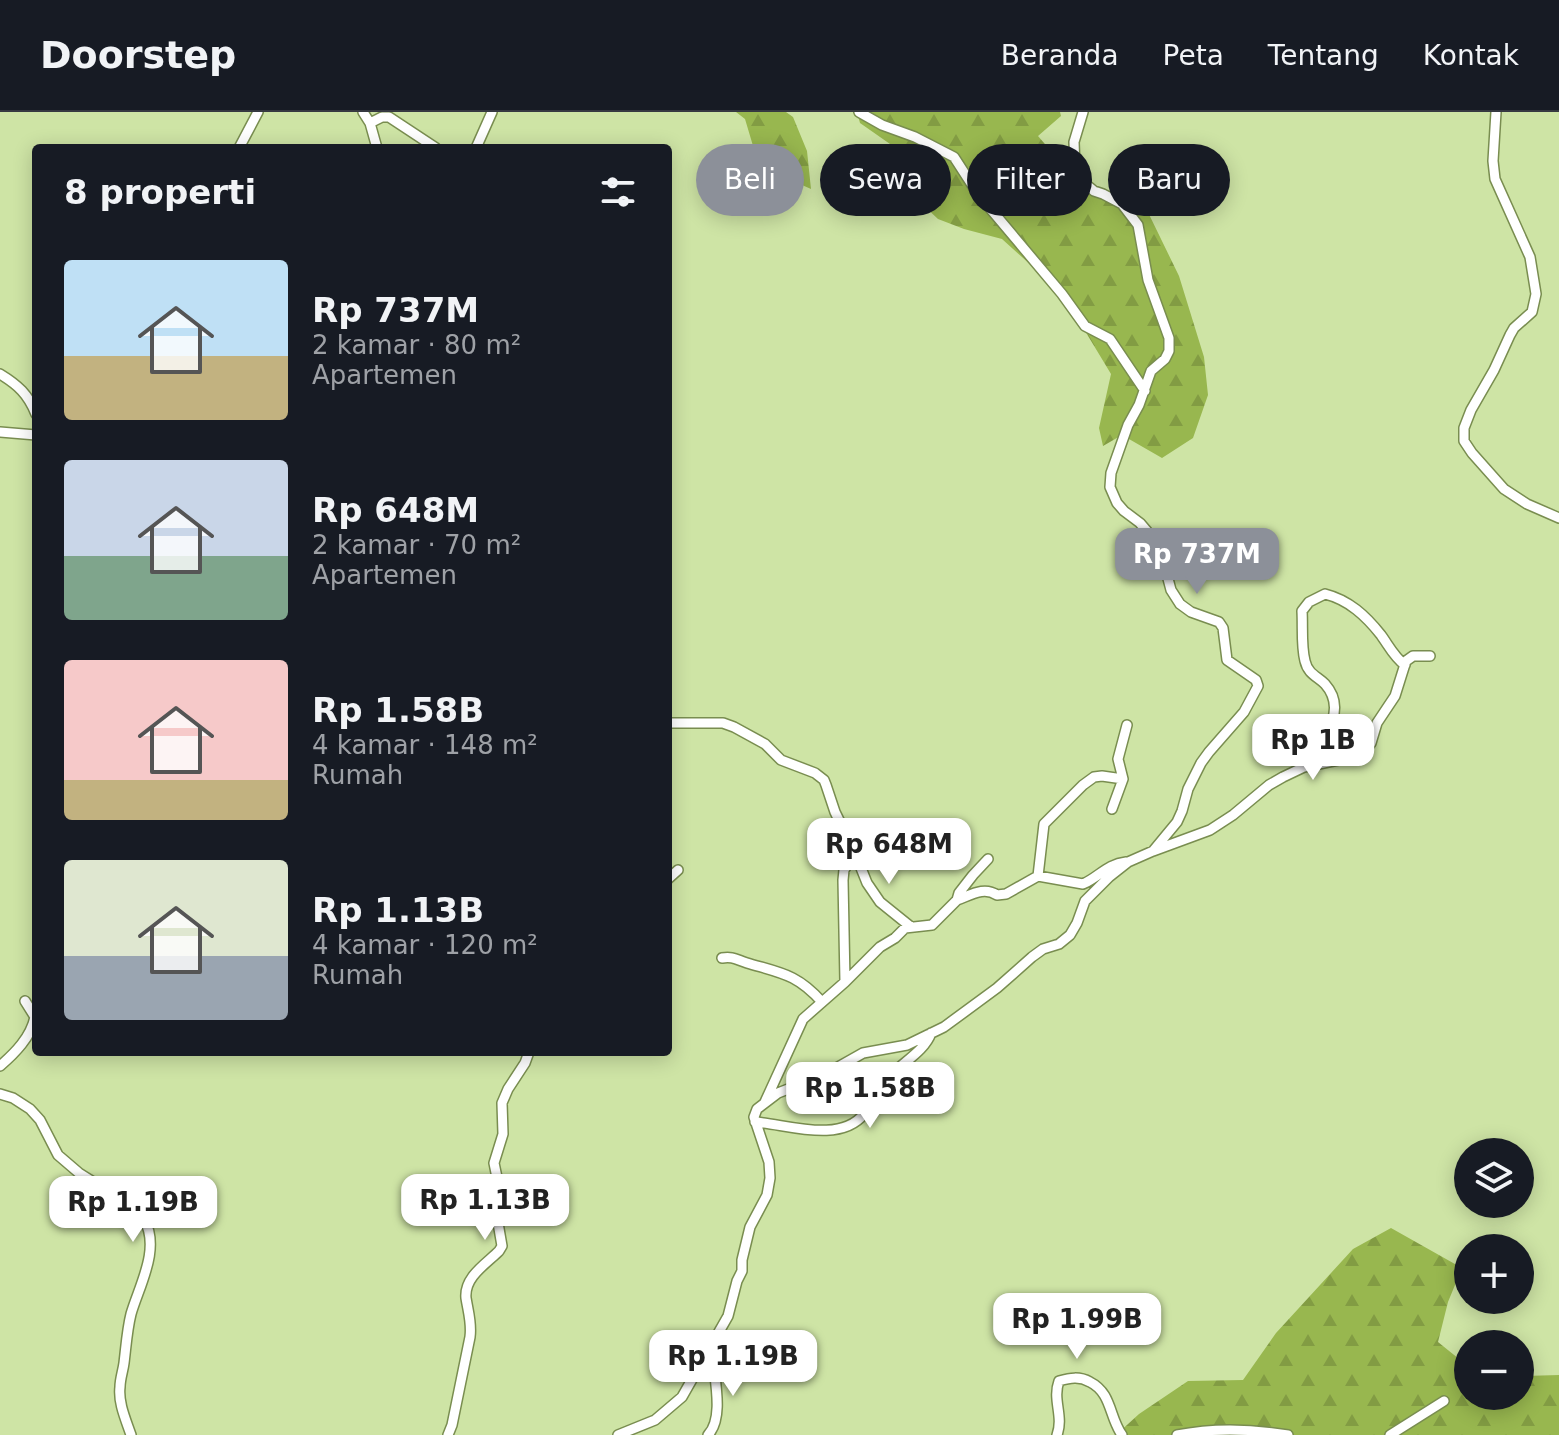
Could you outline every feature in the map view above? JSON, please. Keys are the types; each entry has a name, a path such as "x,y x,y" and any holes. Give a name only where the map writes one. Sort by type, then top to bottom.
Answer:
{"street":[{"path":"241,144 258,112"},
{"path":"363,112 376,144"},
{"path":"478,144 492,112"},
{"path":"859,112 954,157 978,194 1085,326 1110,339 1145,391"},
{"path":"1083,112 1074,142 1075,168 1081,180 1094,191 1122,204 1138,225 1148,280 1169,338 1169,351 1151,371 1128,425 1109,481 1113,495 1124,511 1140,523 1157,543 1175,598 1191,612 1219,622 1223,628 1227,660 1256,680 1258,686 1244,712 1201,763 1177,822 1153,851"},
{"path":"1496,112 1495,179 1530,257 1536,294 1532,312 1514,328 1471,410 1464,428 1464,441 1504,489 1527,504 1559,518"},
{"path":"370,123 389,117 430,144"},
{"path":"0,374 32,396"},
{"path":"0,432 32,435"},
{"path":"1304,767 1335,718 1335,701 1325,685 1310,673 1305,660 1302,611 1309,602 1325,594 1339,597 1358,610 1405,665"},
{"path":"618,1435 655,1420 682,1397 728,1316 742,1271 750,1227 767,1195 770,1178 769,1162 754,1113 765,1102 863,1053 907,1045 944,1027 997,988 1032,957 1070,935 1085,901 1128,862 1210,830 1269,785 1304,767 1364,752 1371,743 1377,723 1395,696 1406,661 1413,656 1430,656"},
{"path":"672,723 723,723 734,727 765,744 781,760 815,773 824,780 867,883 880,902 911,927"},
{"path":"1112,809 1123,779 1118,759 1127,725"},
{"path":"1038,876 1044,824 1094,777 1123,779"},
{"path":"845,982 843,880 844,870 855,853"},
{"path":"957,900 959,893 988,859"},
{"path":"765,1102 803,1019 874,952 905,928 932,925 957,900 984,890 997,895 1006,894 1038,876 1083,884 1115,863 1128,862"},
{"path":"672,875 678,870"},
{"path":"722,958 735,957 797,979 822,1002"},
{"path":"25,1001 32,1012"},
{"path":"0,1066 17,1050 32,1027"},
{"path":"755,1122 821,1131 852,1123 864,1114 876,1090 922,1048 931,1033"},
{"path":"448,1435 470,1337 466,1297 468,1282 502,1246 497,1217 500,1192 494,1163 503,1134 502,1103 528,1056"},
{"path":"0,1094 30,1109 40,1120 58,1155 79,1173 114,1195 147,1224 150,1238 148,1259 130,1320 120,1385 121,1401 131,1435"},
{"path":"708,1435 717,1417 712,1345"},
{"path":"1057,1435 1060,1426 1056,1389 1059,1381 1084,1378 1099,1387 1106,1396 1122,1435"},
{"path":"1390,1435 1444,1401"},
{"path":"1177,1435 1239,1431 1288,1435"}],"green space":[{"path":"736,112 786,112 793,117 807,151 811,189 804,186 804,144 752,144 745,119"},
{"path":"857,112 1060,112 1061,116 1038,136 1045,144 967,144 967,216 1092,216 1092,187 1108,192 1108,216 1150,216 1179,276 1204,357 1208,395 1193,438 1162,458 1122,435 1103,446 1099,428 1111,374 1073,311 1043,276 1002,239 964,229 935,216 951,216 951,144 890,144 860,123"},
{"path":"1391,1228 1454,1263 1454,1287 1438,1342 1454,1355 1454,1410 1534,1410 1534,1376 1559,1375 1559,1435 1116,1435 1139,1414 1188,1381 1243,1380 1276,1333 1353,1249"}]}
